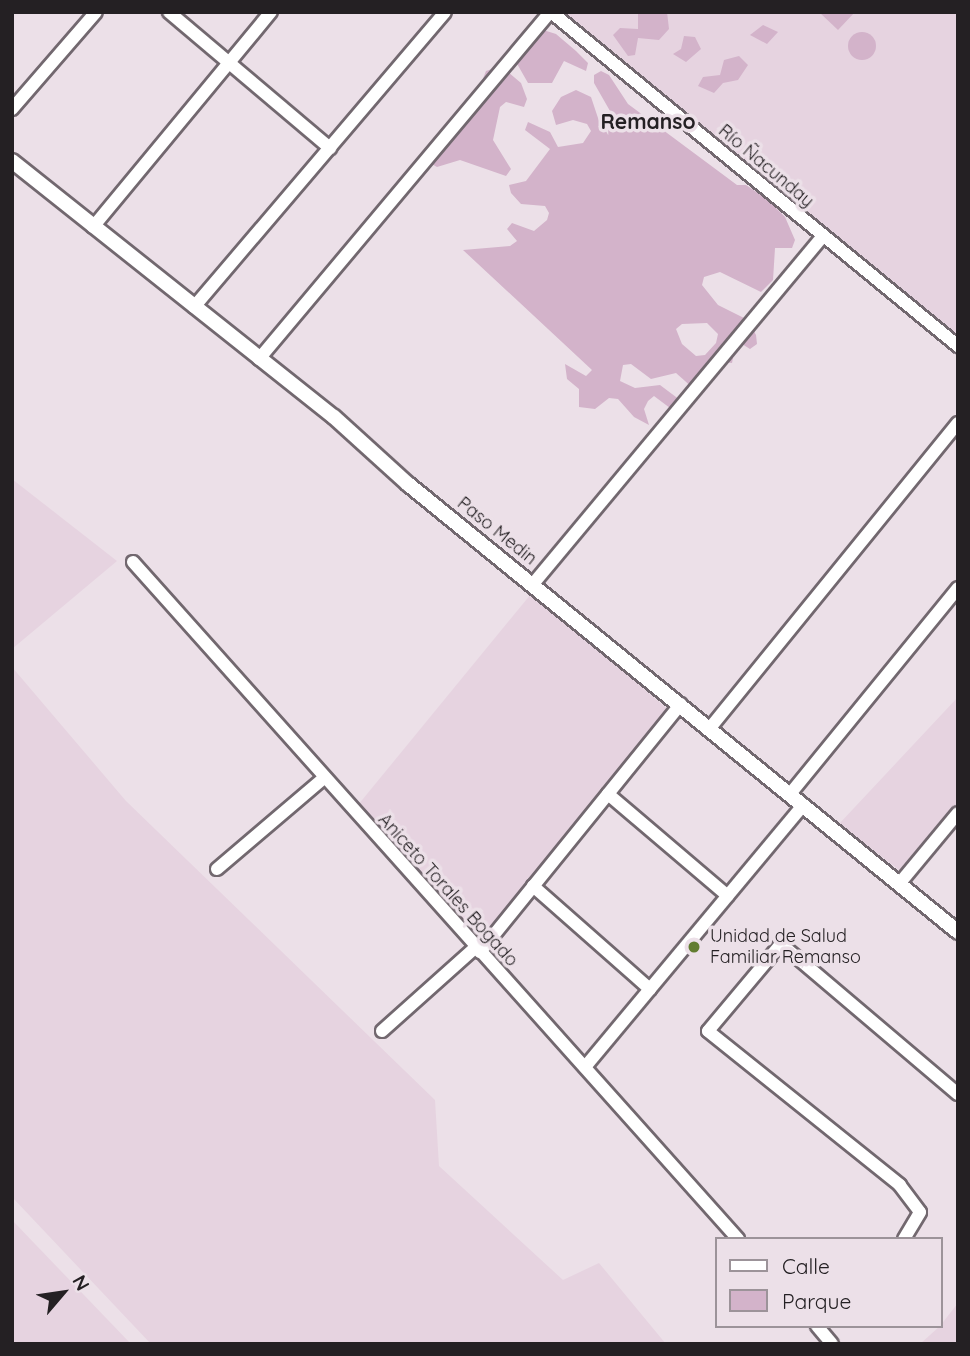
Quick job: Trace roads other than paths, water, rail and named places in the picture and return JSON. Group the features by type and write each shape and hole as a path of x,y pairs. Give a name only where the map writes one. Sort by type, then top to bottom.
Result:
{"street":[{"path":"12,109 96,12"},
{"path":"169,12 227,65 330,148"},
{"path":"93,227 271,12"},
{"path":"194,307 445,12"},
{"path":"259,359 550,12"},
{"name":"Río Ñacunday","path":"550,12 958,346"},
{"name":"Paso Medin","path":"12,161 259,359 958,932"},
{"path":"533,584 822,236"},
{"path":"710,728 958,423"},
{"name":"Aniceto Torales Bogado","path":"133,562 736,1237"},
{"path":"790,794 958,588"},
{"path":"382,1031 478,949 533,887 681,704"},
{"path":"217,869 324,778"},
{"path":"608,794 727,896"},
{"path":"585,1067 803,805"},
{"path":"899,884 958,813"},
{"path":"533,887 650,989"},
{"path":"905,1237 920,1212 900,1185 708,1031 781,944 958,1094"}],"place":[{"name":"Unidad de Salud Familiar Remanso","path":"694,947"}],"district":[{"name":"Remanso","path":"648,121"}]}
